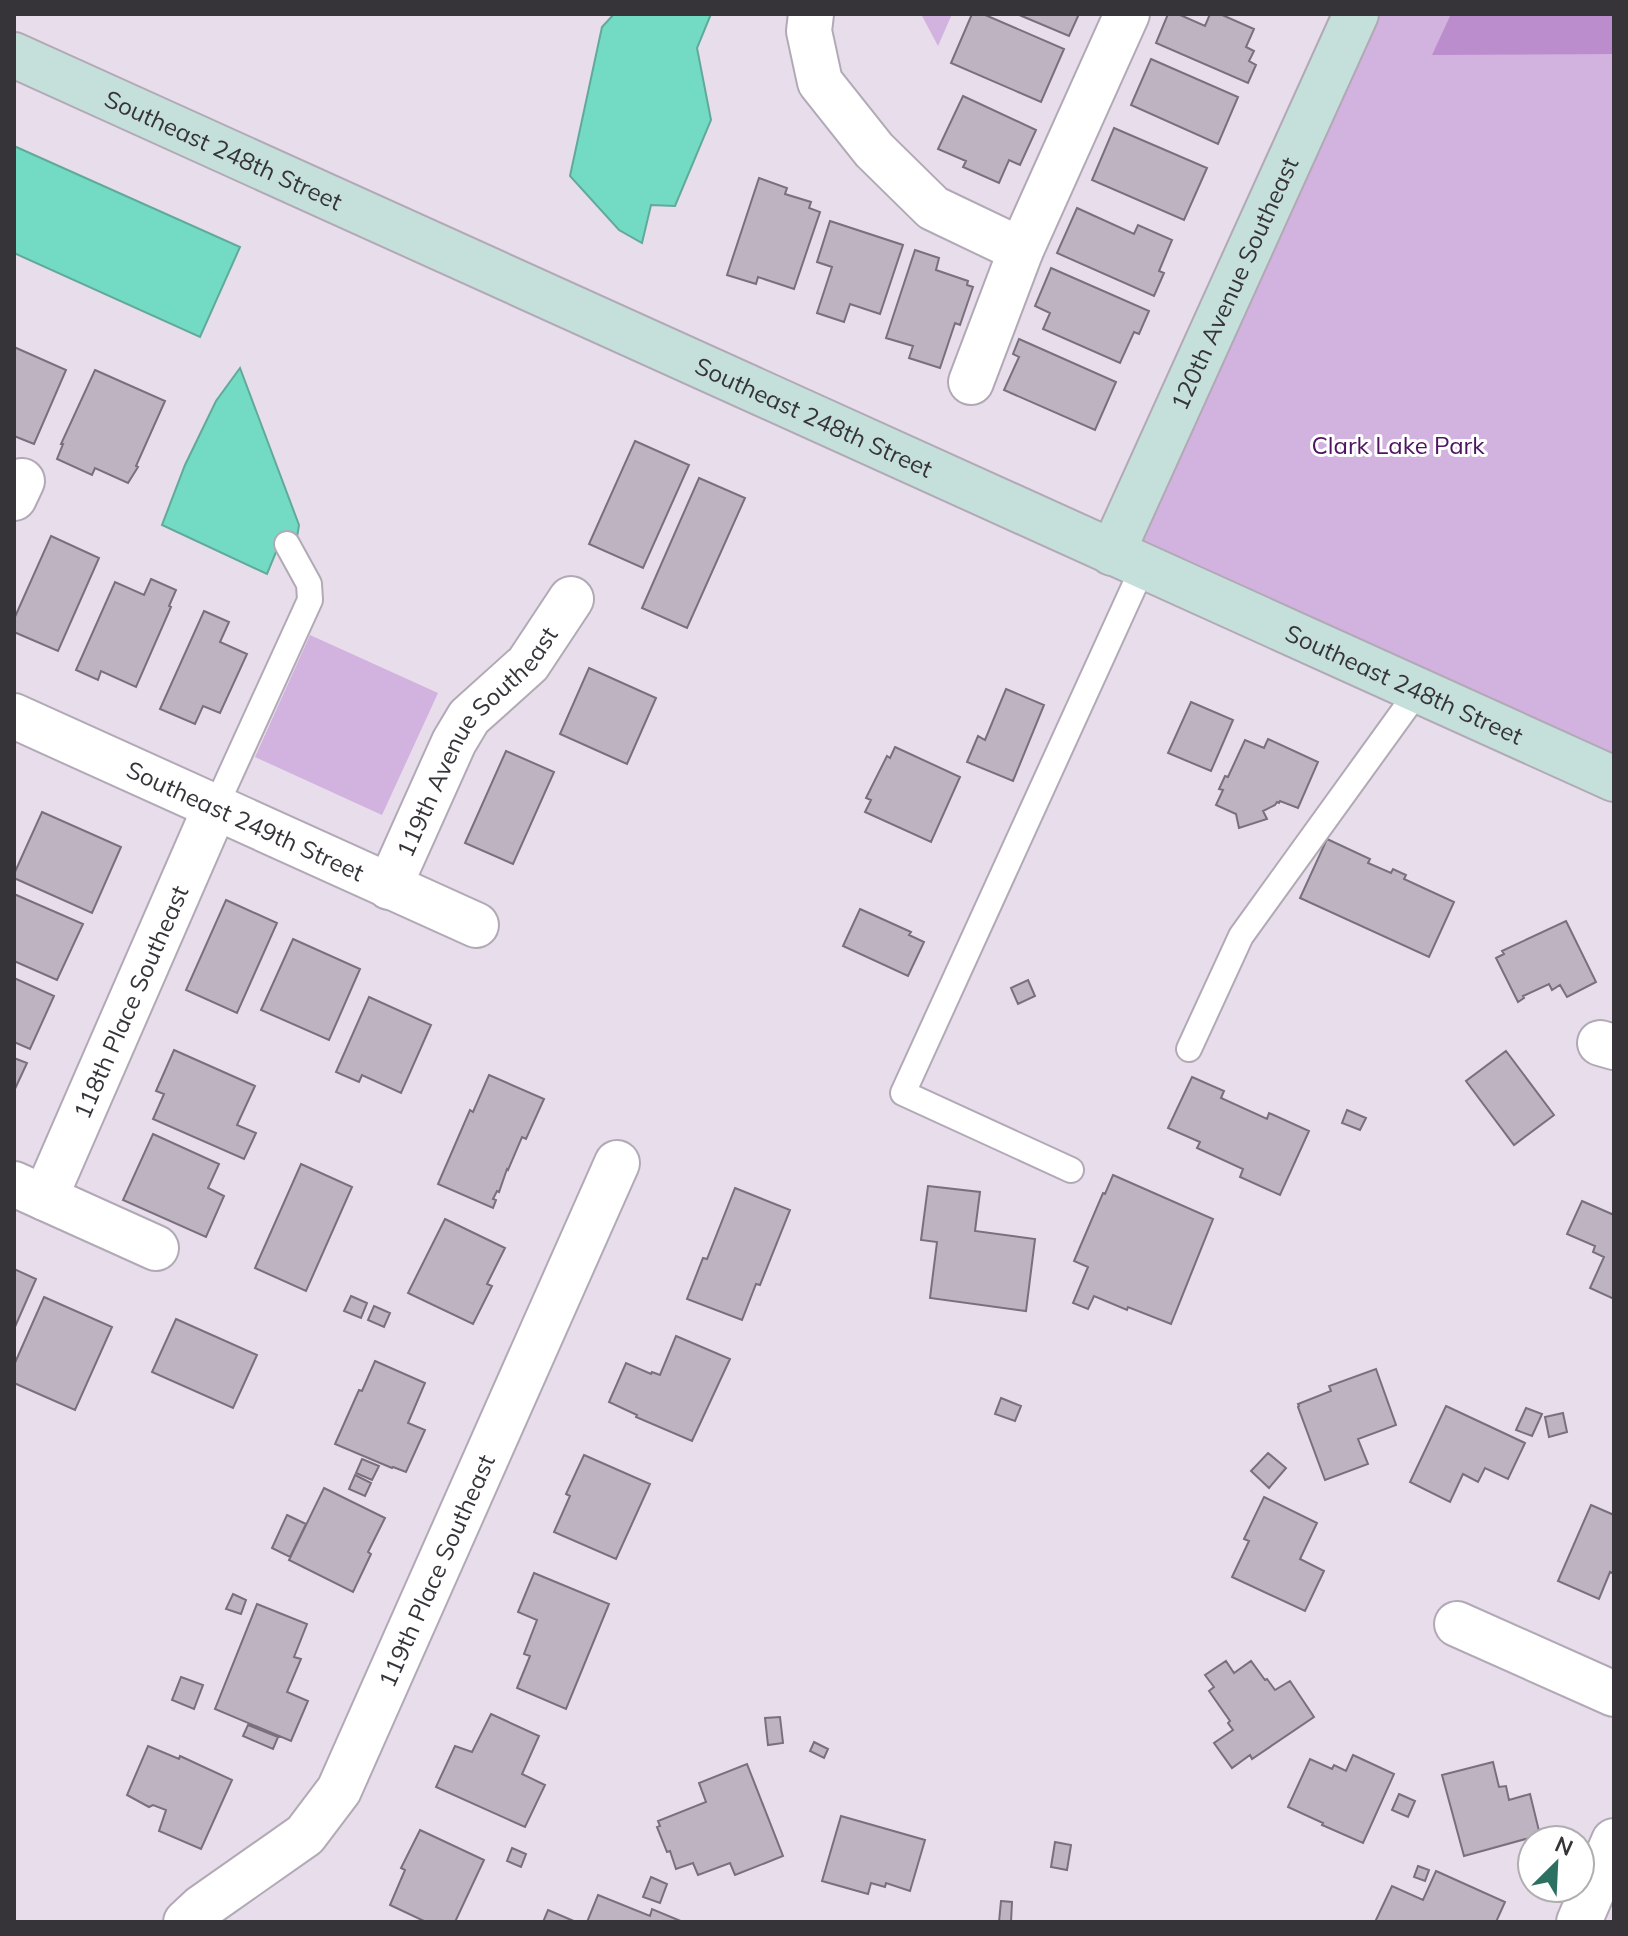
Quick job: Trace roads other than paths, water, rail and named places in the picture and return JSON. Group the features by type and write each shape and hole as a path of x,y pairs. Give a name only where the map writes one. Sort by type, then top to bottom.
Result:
{"street":[{"path":"811,14 809,31 820,82 874,150 933,208 1021,250"},
{"path":"971,382 1021,250 1127,14"},
{"name":"120th Avenue Southeast","path":"1128,560 1356,14"},
{"name":"Southeast 248th Street","path":"14,55 1614,779"},
{"name":"119th Avenue Southeast","path":"389,887 454,742 469,717 528,664 571,599"},
{"name":"Southeast 249th Street","path":"14,716 476,925"},
{"name":"118th Place Southeast","path":"30,1191 215,808"},
{"name":"119th Place Southeast","path":"186,1922 201,1908 305,1835 339,1790 617,1163"},
{"path":"30,1191 156,1248"},
{"path":"1457,1624 1614,1694"},
{"path":"1579,1922 1614,1841"}],"lane":[{"path":"215,808 310,600 309,584 287,544"},
{"path":"1071,1170 903,1093 1128,560"},
{"path":"1189,1049 1241,936 1418,691"}],"park label":[{"name":"Clark Lake Park","path":"1398,445"}]}
